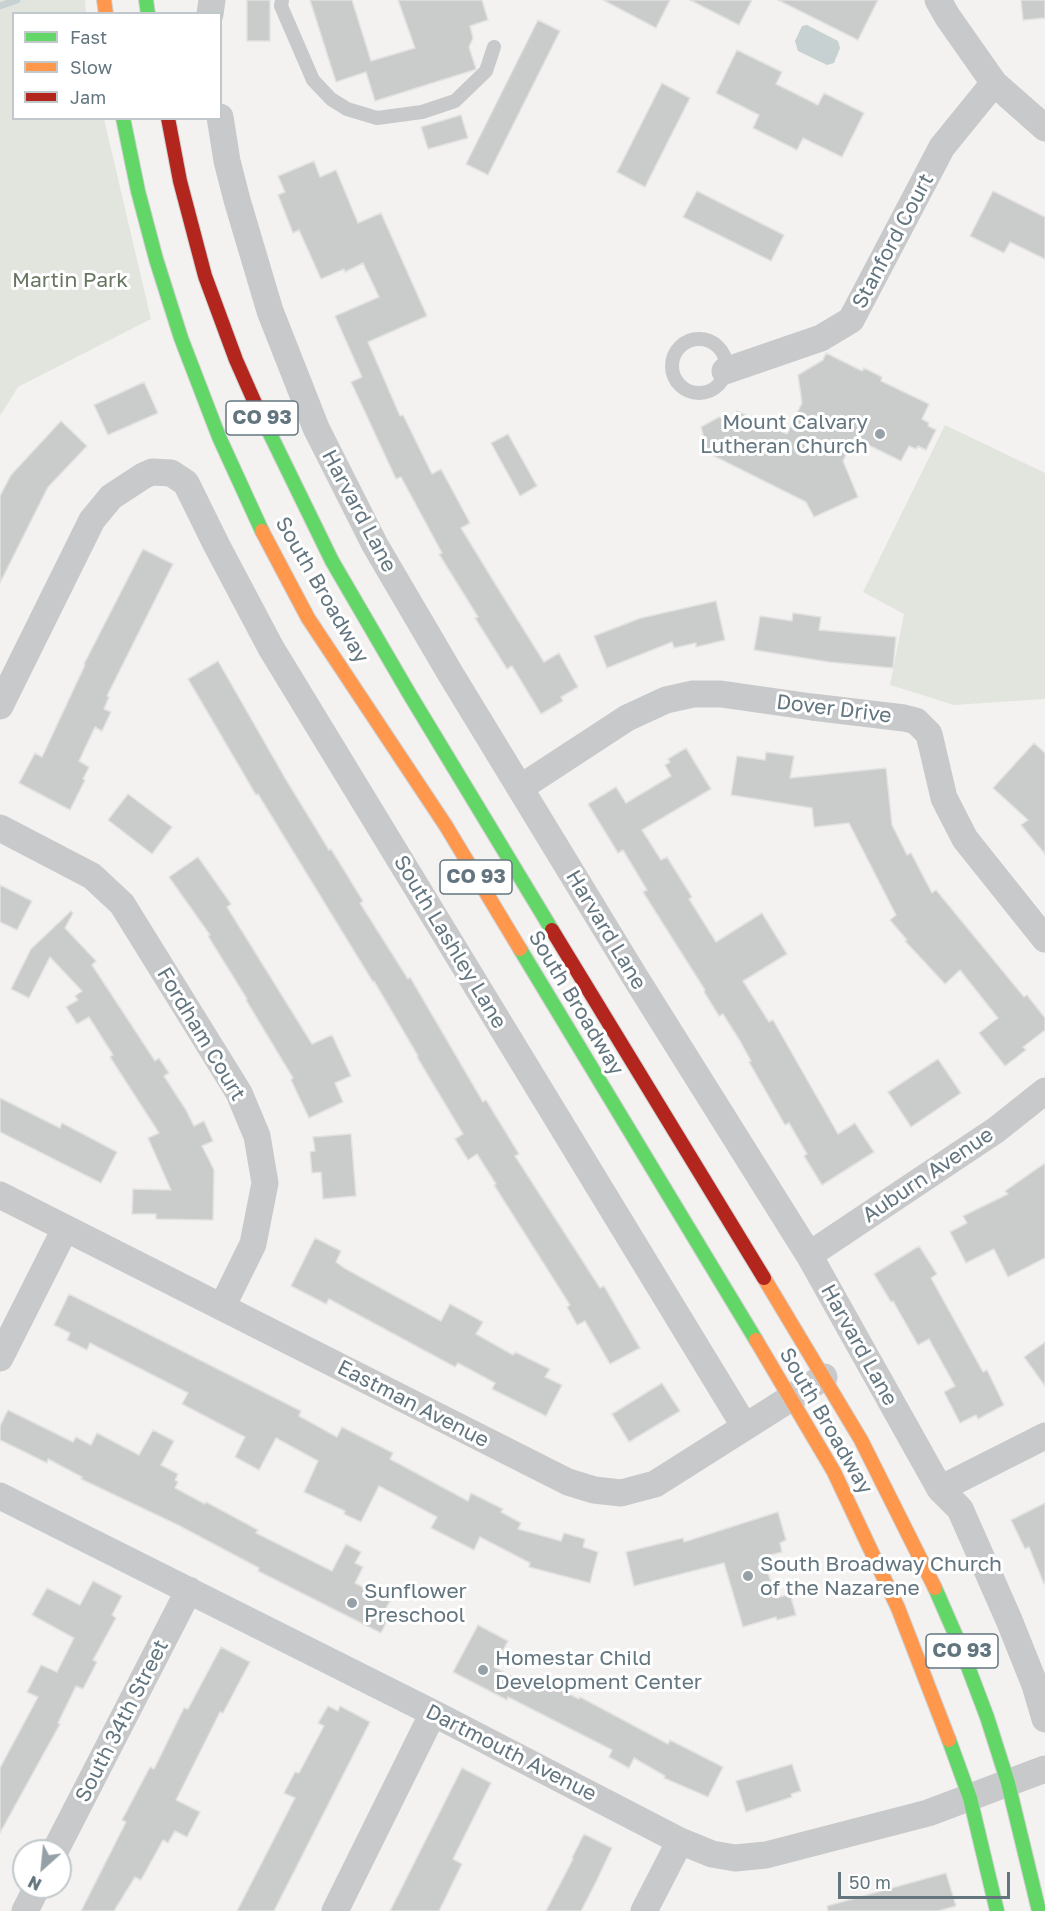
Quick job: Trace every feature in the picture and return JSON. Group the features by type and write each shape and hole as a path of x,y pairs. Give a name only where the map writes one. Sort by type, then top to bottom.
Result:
{"main road":[{"name":"South Broadway","path":"123,120 153,248 180,338 219,437 264,535 308,618 446,826 834,1472 889,1588 943,1722 970,1798 997,1911"},
{"name":"South Broadway","path":"168,120 180,181 205,276 232,350 274,446 332,561 416,705 824,1377 861,1440 928,1571 972,1677 1008,1784 1040,1911"}],"street":[{"path":"938,0 994,83 1045,128"},
{"name":"Stanford Court","path":"725,371 821,338 851,320 942,147 994,83"},
{"name":"Harvard Lane","path":"220,120 227,161 237,200 270,311 316,428 375,545 641,987 809,1255 940,1489 960,1509 1009,1620 1035,1686 1045,1719"},
{"name":"South Lashley Lane","path":"0,706 92,520 111,497 152,472 171,473 186,483 271,648 745,1427"},
{"name":"Dover Drive","path":"520,788 627,718 666,700 693,694 721,694 916,721 929,735 944,798 965,839 1045,939"},
{"name":"Fordham Court","path":"0,828 92,876 122,904 239,1093 257,1136 265,1183 253,1245 222,1307"},
{"name":"Auburn Avenue","path":"809,1255 996,1130 1045,1091"},
{"name":"Eastman Avenue","path":"0,1195 568,1482 594,1490 621,1493 655,1485 824,1377"},
{"path":"0,1358 65,1228"},
{"path":"940,1489 1045,1436"},
{"name":"Dartmouth Avenue","path":"0,1496 433,1713 680,1841 712,1854 735,1858 766,1856 928,1813 1045,1770"},
{"name":"South 34th Street","path":"61,1839 189,1590"},
{"path":"335,1911 433,1713"},
{"path":"644,1911 680,1841"}],"lane":[{"path":"282,0 281,6 313,80 331,99 347,109 377,118 422,112 455,101 486,71 494,46"}],"green space":[{"name":"Martin Park","path":"0,0 85,0 86,12 12,12 12,120 104,120 151,319 18,387 0,416"},
{"path":"945,425 1045,473 1045,699 954,705 890,685 904,614 863,592"}],"shaded area":[{"path":"807,25 838,41 840,48 834,63 827,65 798,51 795,41 802,26"}],"building":[{"path":"247,0 270,0 270,41 247,41"},
{"path":"310,0 352,0 371,61 415,48 398,0 482,0 488,20 470,26 473,38 469,47 476,69 375,101 366,72 336,82"},
{"path":"603,0 670,0 656,28"},
{"path":"690,0 752,0 739,25"},
{"path":"778,0 878,0 858,40"},
{"path":"1021,0 1045,0 1045,18 1023,20"},
{"path":"538,20 560,31 488,175 466,164"},
{"path":"737,50 782,72 776,84 818,105 824,93 864,113 842,157 803,138 797,150 753,128 759,115 716,93"},
{"path":"662,83 690,98 645,187 617,172"},
{"path":"461,115 468,138 428,149 421,127"},
{"path":"314,161 320,177 336,170 358,223 381,213 427,316 368,342 400,416 403,415 432,474 441,469 470,523 461,528 544,662 559,653 578,687 561,697 563,701 541,714 512,666 507,669 475,618 478,617 439,554 442,553 401,477 396,479 351,382 362,377 335,316 379,297 363,263 345,272 344,269 321,279 299,230 293,233 278,195 285,192 278,176"},
{"path":"697,191 784,235 771,261 683,217"},
{"path":"993,191 1045,217 1045,259 1010,242 1004,253 970,236"},
{"name":"Mount Calvary Lutheran Church","path":"826,353 862,371 864,368 882,377 881,381 929,404 922,419 936,430 926,450 918,446 916,449 909,446 901,461 854,438 843,461 858,497 814,517 806,502 708,453 701,427 719,417 731,423 737,411 787,434 802,403 798,375 823,360"},
{"path":"144,382 158,413 108,435 94,405"},
{"path":"61,421 87,446 48,487 0,583 0,496 11,475"},
{"path":"508,434 537,486 520,496 491,443"},
{"path":"143,549 173,564 107,696 109,697 104,709 111,712 102,731 95,727 79,761 89,767 70,810 19,783 35,753 42,757 84,664"},
{"path":"716,601 725,640 696,647 696,643 674,648 672,642 607,668 594,636 641,618"},
{"path":"793,613 821,617 819,630 896,637 893,668 829,662 754,650 760,616 792,621"},
{"path":"218,661 285,778 363,901 360,903 408,979 410,977 483,1102 486,1100 519,1154 515,1156 600,1288 604,1286 640,1348 610,1364 585,1321 577,1325 567,1307 570,1305 477,1154 468,1160 455,1139 463,1134 418,1056 258,794 256,795 188,679"},
{"path":"1034,743 1045,753 1045,854 1021,825 1028,820 993,788"},
{"path":"686,748 711,789 642,830 661,860 667,857 692,897 689,899 716,942 762,913 787,954 743,981 769,1022 773,1020 838,1134 855,1123 874,1152 822,1185 804,1156 807,1154 789,1123 785,1125 749,1062 751,1061 740,1041 723,1014 719,1016 643,892 647,890 623,850 618,853 588,804 616,787 626,803 671,776 665,765 670,762 668,759"},
{"path":"766,752 794,756 790,778 886,768 892,825 907,855 911,853 932,893 936,890 1024,997 1027,995 1045,1018 1045,1030 1023,1047 1026,1050 1005,1066 979,1033 998,1018 960,970 945,984 905,941 907,940 890,920 896,915 849,823 814,827 812,808 731,795 737,756 765,760"},
{"path":"128,794 172,827 152,854 108,820"},
{"path":"198,857 231,904 227,907 312,1044 332,1035 351,1076 335,1083 343,1102 309,1118 291,1080 293,1078 208,936 210,935 169,877"},
{"path":"0,885 32,901 17,930 0,922"},
{"path":"71,911 73,913 65,928 96,961 92,965 155,1061 159,1058 169,1073 164,1076 194,1126 204,1121 213,1141 202,1146 214,1170 213,1220 156,1219 156,1214 132,1214 133,1189 171,1190 148,1138 159,1133 110,1057 113,1055 89,1017 77,1024 66,1007 78,1000 75,996 82,991 50,957 29,998 11,989 31,949"},
{"path":"938,1059 961,1093 911,1127 888,1092"},
{"path":"0,1098 60,1128 62,1123 117,1152 101,1183 0,1132"},
{"path":"351,1134 356,1196 323,1199 321,1172 312,1173 310,1152 315,1151 313,1137"},
{"path":"1045,1163 1045,1258 1008,1277 994,1249 966,1263 950,1232 967,1223 963,1216 1008,1194 1005,1191"},
{"path":"315,1238 341,1251 336,1262 344,1268 441,1321 450,1304 483,1322 476,1334 513,1355 515,1352 550,1369 545,1377 562,1385 546,1416 492,1389 495,1383 458,1363 455,1367 329,1299 326,1304 291,1286"},
{"path":"919,1246 937,1274 931,1278 983,1372 987,1370 1004,1405 978,1419 976,1415 960,1423 944,1392 955,1386 929,1339 918,1345 893,1301 891,1302 874,1274"},
{"path":"69,1294 301,1411 299,1416 337,1437 342,1427 393,1453 390,1459 468,1501 471,1493 503,1509 501,1512 521,1523 518,1529 561,1541 564,1533 585,1539 583,1547 598,1552 590,1583 529,1567 530,1563 480,1537 474,1550 431,1528 437,1517 379,1486 361,1522 344,1514 345,1511 304,1492 318,1461 276,1438 259,1470 235,1457 245,1437 182,1404 188,1393 90,1343 87,1350 67,1340 70,1333 54,1325"},
{"path":"1045,1342 1045,1386 1024,1357"},
{"path":"662,1383 680,1411 629,1442 612,1414"},
{"path":"8,1410 73,1442 76,1437 91,1445 97,1433 139,1455 153,1430 174,1441 161,1465 178,1474 175,1488 205,1504 206,1502 258,1530 256,1533 332,1571 346,1544 361,1552 355,1563 363,1567 355,1583 390,1601 384,1612 390,1615 381,1633 258,1571 259,1568 178,1525 81,1479 82,1477 48,1459 47,1463 0,1440 0,1426"},
{"path":"1045,1503 1044,1584 1029,1547 1025,1549 1011,1520"},
{"name":"South Broadway Church of the Nazarene","path":"778,1512 786,1540 780,1543 782,1552 763,1557 776,1598 790,1594 796,1615 777,1620 776,1617 743,1627 724,1563 634,1586 626,1552 683,1538 684,1542"},
{"path":"93,1581 122,1596 112,1615 116,1618 93,1660 97,1662 83,1689 76,1686 58,1723 60,1724 0,1833 0,1768 38,1697 27,1692 41,1665 57,1672 74,1638 32,1615 47,1588 80,1605"},
{"path":"478,1625 508,1641 494,1667 527,1685 532,1675 579,1699 580,1697 668,1744 670,1740 723,1767 708,1797 664,1778 665,1776 634,1758 629,1768 609,1757 612,1750 453,1672"},
{"path":"221,1647 250,1662 223,1713 220,1712 176,1800 200,1812 187,1837 175,1831 168,1843 163,1840 141,1880 135,1877 114,1911 81,1911 126,1822 122,1820 150,1767 154,1769 184,1708 188,1709"},
{"path":"328,1706 338,1711 340,1706 370,1722 274,1911 237,1911 295,1798 284,1793 295,1772 299,1773 324,1726 318,1723"},
{"path":"792,1764 801,1791 791,1794 792,1797 746,1812 736,1781"},
{"path":"462,1768 491,1783 453,1859 462,1864 439,1911 390,1911"},
{"path":"584,1834 612,1848 596,1882 581,1911 546,1911 573,1859"},
{"path":"946,1873 956,1906 938,1911 828,1911 827,1906"}],"waterway":[{"path":"0,6 17,0"}],"traffic: fast":[{"path":"146,0 148,12"},
{"path":"123,120 138,191 156,259 181,338 219,437 262,531"},
{"path":"255,403 332,561 552,930"},
{"path":"520,949 756,1340"},
{"path":"935,1588 987,1717 1008,1783 1039,1911"},
{"path":"949,1740 970,1798 997,1911"}],"traffic: slow":[{"path":"104,0 106,12"},
{"path":"262,531 308,618 446,826 520,949"},
{"path":"764,1278 861,1440 935,1588"},
{"path":"756,1340 834,1472 898,1608 949,1740"}],"traffic: jam":[{"path":"168,120 180,181 205,276 236,360 255,403"},
{"path":"552,930 764,1278"}],"place":[{"name":"Mount Calvary Lutheran Church","path":"880,434"},
{"name":"South Broadway Church of the Nazarene","path":"748,1576"},
{"name":"Sunflower Preschool","path":"352,1603"},
{"name":"Homestar Child Development Center","path":"483,1670"}]}
